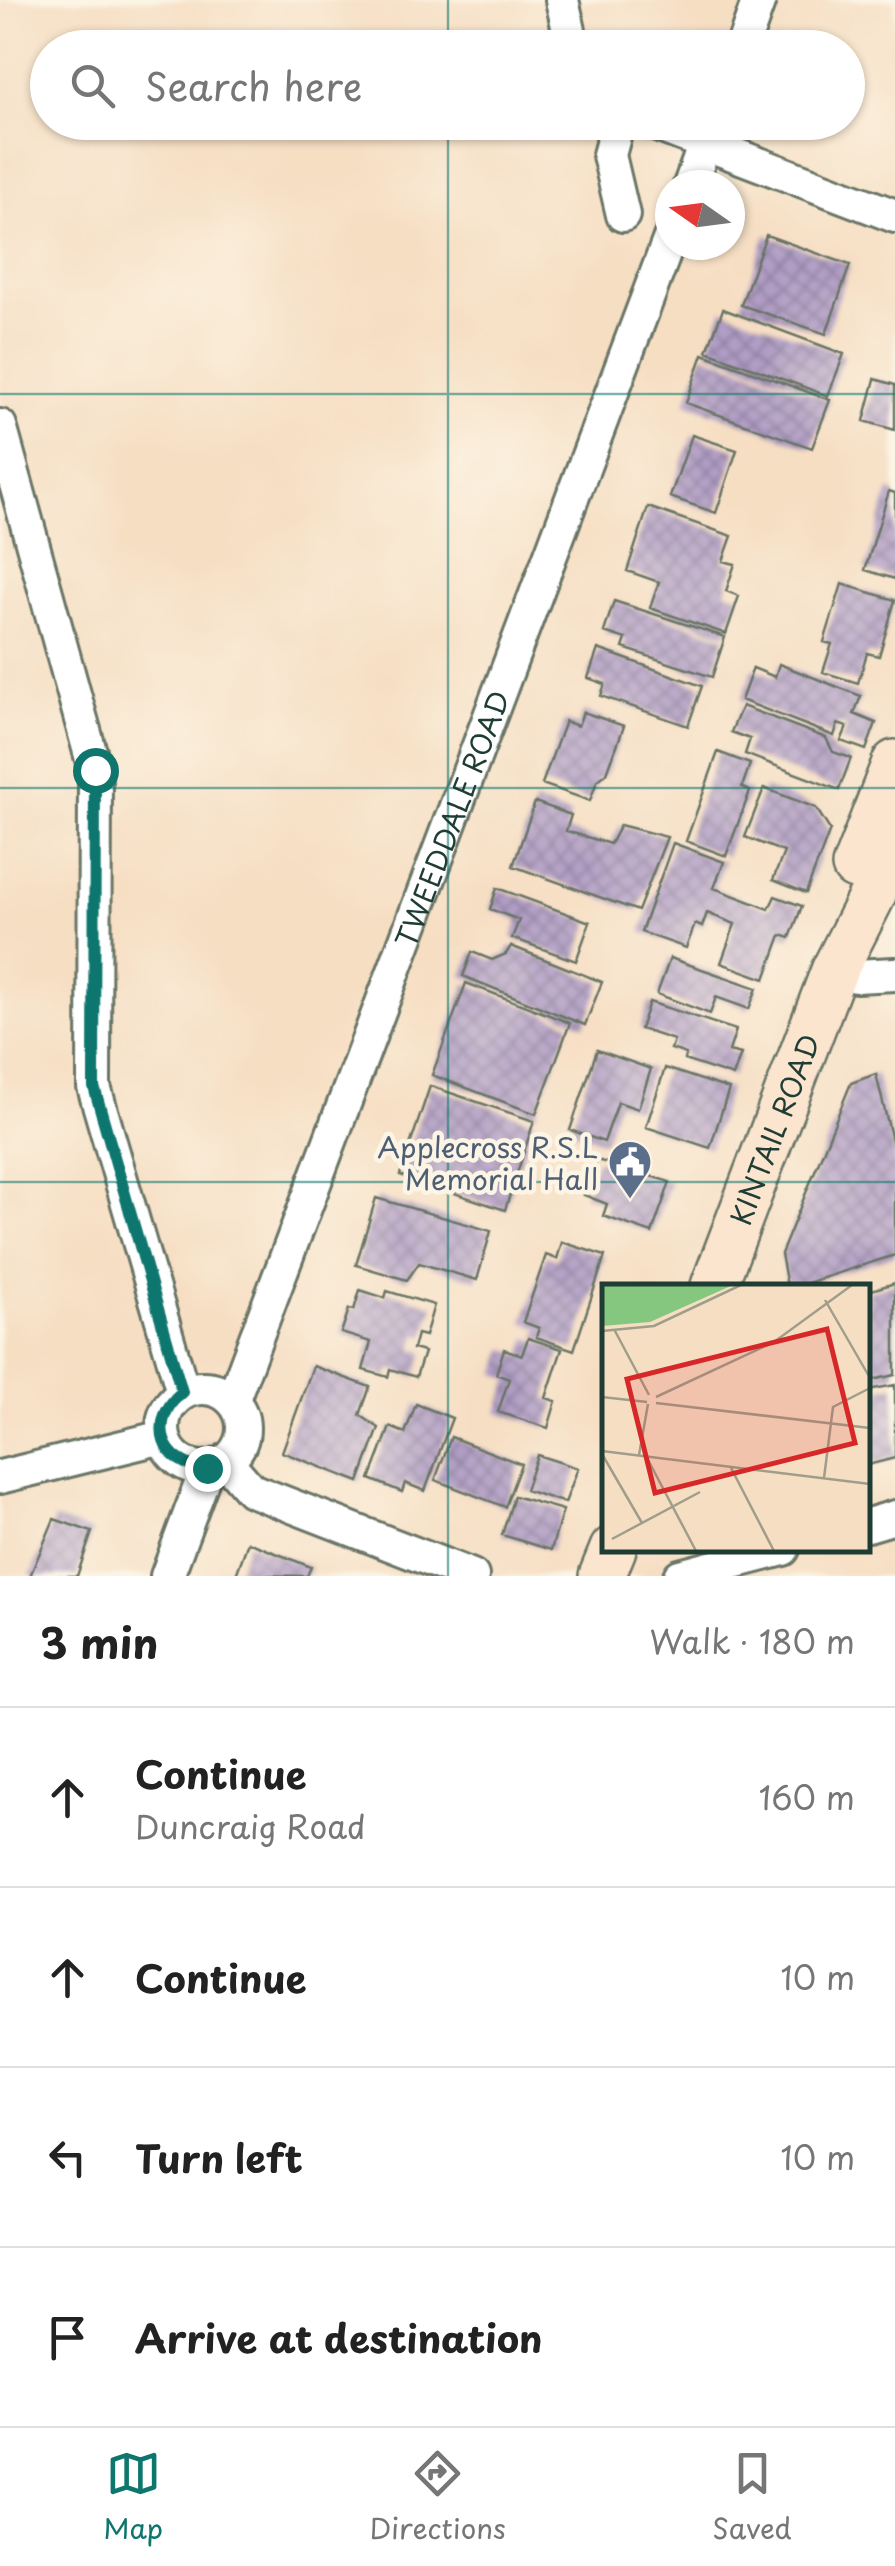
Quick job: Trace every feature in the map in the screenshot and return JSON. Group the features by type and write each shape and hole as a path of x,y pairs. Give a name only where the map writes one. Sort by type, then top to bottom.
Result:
{"main road":[{"name":"KINTAIL ROAD","path":"834,971 847,886 895,763"},
{"name":"KINTAIL ROAD","path":"715,1284 834,971 873,894 895,836"},
{"path":"603,1576 611,1551"}],"street":[{"path":"562,0 570,30"},
{"path":"749,30 760,0"},
{"path":"613,140 609,155 623,215"},
{"path":"696,170 707,140"},
{"path":"723,140 895,216"},
{"name":"TWEEDDALE ROAD","path":"232,1400 662,260"},
{"path":"0,426 95,770 94,1087 182,1392"},
{"path":"834,971 856,976 895,974"},
{"path":"167,1576 217,1464 236,1451 242,1438 240,1411 232,1400 208,1387 182,1392 166,1411 163,1436 174,1457 184,1464 217,1464 251,1490 472,1576"},
{"path":"0,1477 163,1436"},
{"path":"870,1524 895,1517"},
{"path":"680,1576 772,1551"}],"building":[{"path":"766,235 850,265 826,334 741,305"},
{"path":"723,309 844,354 828,396 707,351"},
{"path":"703,354 830,400 812,448 686,403"},
{"path":"875,379 895,385 895,430 864,421"},
{"path":"692,435 737,450 716,513 670,497"},
{"path":"889,491 895,493 895,579 865,570"},
{"path":"648,507 732,536 723,561 735,564 726,591 739,596 726,634 650,608 659,582 627,571"},
{"path":"842,584 895,600 879,656 867,653 858,683 823,672 832,644 824,642"},
{"path":"614,601 725,637 712,677 623,648 626,639 604,632"},
{"path":"598,649 702,686 688,726 601,696 605,684 588,678"},
{"path":"779,664 861,696 854,714 876,723 866,750 841,741 847,727 838,724 834,736 741,700 753,668 775,677"},
{"path":"742,706 826,738 833,752 851,758 839,790 745,754 750,739 731,732"},
{"path":"583,712 624,726 607,773 597,781 590,801 542,784 565,721 578,726"},
{"path":"718,752 750,764 742,787 750,791 726,856 686,841"},
{"path":"764,788 816,808 830,830 806,893 773,880 784,852 745,837"},
{"path":"535,802 571,815 566,831 610,844 620,825 667,837 638,911 513,866"},
{"path":"673,843 724,862 714,888 769,909 775,896 802,906 790,938 781,935 765,979 721,963 735,924 707,913 702,927 695,924 686,948 641,932"},
{"path":"497,888 590,922 576,961 512,938 519,920 490,909"},
{"path":"511,946 602,982 585,1025 463,976 472,952 492,960 506,954"},
{"path":"670,958 757,988 749,1009 716,997 710,1014 657,994"},
{"path":"466,983 570,1023 536,1114 432,1075"},
{"path":"649,1002 736,1030 729,1051 741,1054 733,1076 684,1060 686,1054 671,1049 674,1040 640,1029"},
{"path":"597,1050 651,1069 638,1109 618,1102 604,1142 570,1130"},
{"path":"665,1068 729,1089 710,1148 646,1127"},
{"path":"876,1074 895,1153 895,1255 804,1284 787,1284 781,1254 851,1083"},
{"path":"430,1086 534,1121 505,1210 400,1175"},
{"name":"Applecross R.S.L Memorial Hall","path":"597,1160 670,1182 652,1233 603,1216 607,1204 584,1195"},
{"path":"376,1198 491,1231 477,1280 419,1263 407,1280 356,1265"},
{"path":"562,1242 605,1256 574,1350 536,1337 539,1328 523,1322 546,1255 557,1259"},
{"path":"895,1283 895,1375 870,1381 870,1290"},
{"path":"360,1290 385,1298 387,1291 434,1305 425,1336 417,1334 413,1349 424,1352 416,1377 390,1369 388,1377 363,1370 371,1342 341,1333"},
{"path":"528,1338 562,1349 546,1398 556,1401 548,1428 498,1412 509,1379 496,1374 504,1349 522,1355"},
{"path":"313,1366 370,1387 360,1415 379,1428 359,1482 282,1452"},
{"path":"895,1385 895,1458 870,1464 870,1390"},
{"path":"416,1404 452,1418 425,1491 405,1483 402,1492 370,1479 390,1427 405,1433"},
{"path":"451,1437 521,1464 505,1507 435,1480"},
{"path":"537,1455 578,1468 565,1503 525,1490"},
{"path":"514,1496 563,1510 551,1550 502,1535"},
{"path":"54,1519 92,1532 77,1576 30,1576"},
{"path":"248,1542 311,1567 307,1576 236,1575"}],"place":[{"name":"Applecross R.S.L Memorial Hall","path":"630,1200"}],"route":[{"path":"95,770 94,1087 182,1392 166,1411 163,1436 174,1457 184,1464 207,1468"}]}
